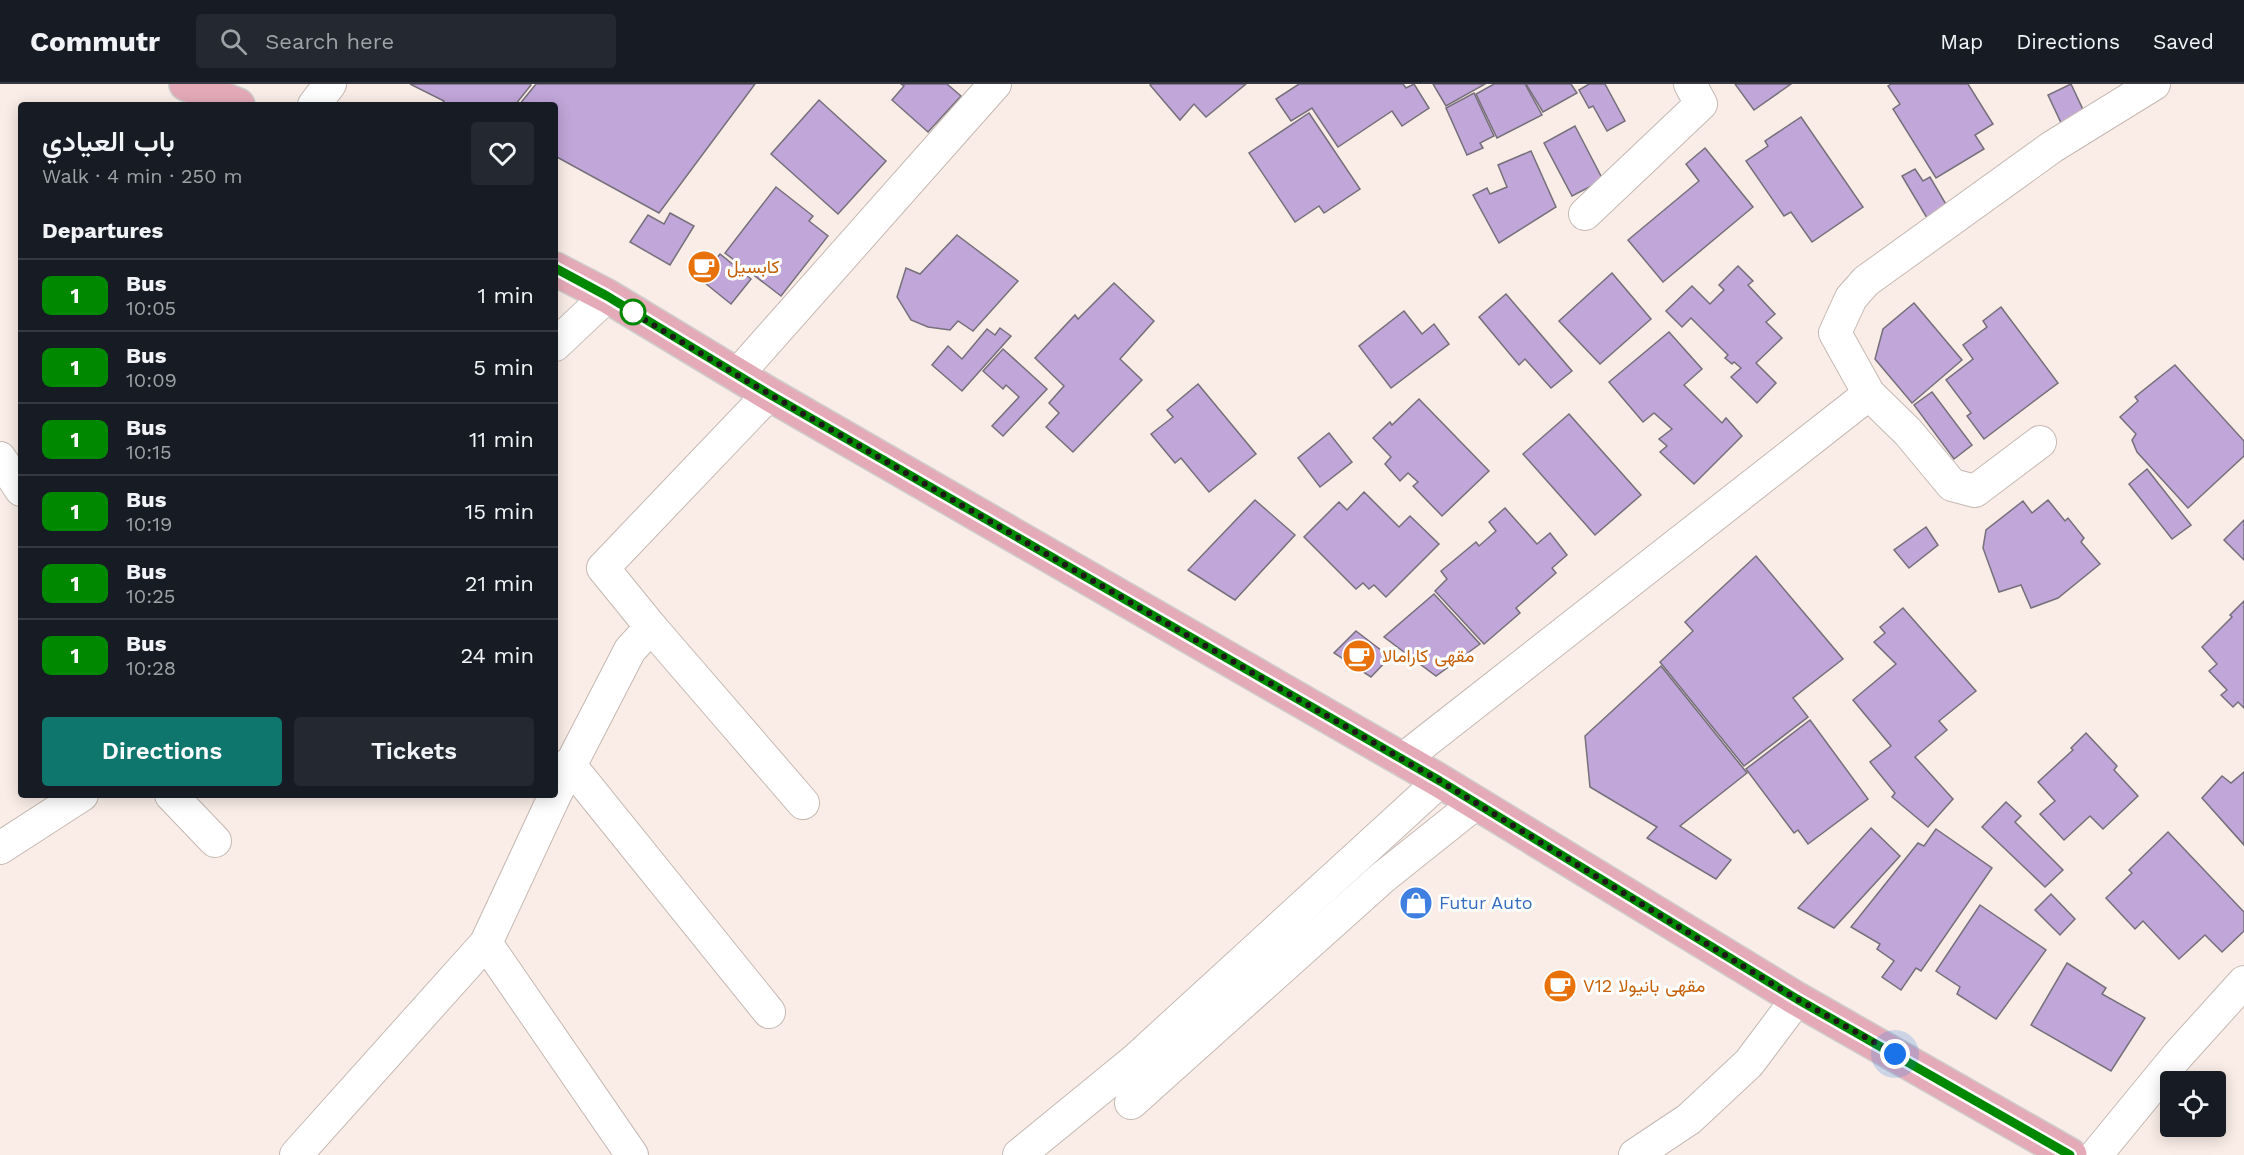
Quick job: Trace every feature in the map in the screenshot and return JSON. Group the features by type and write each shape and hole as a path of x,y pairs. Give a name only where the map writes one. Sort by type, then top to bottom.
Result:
{"main road":[{"path":"186,84 231,102"},
{"path":"558,270 1440,781 1797,999 2070,1155"}],"street":[{"path":"316,102 330,84"},
{"path":"738,374 995,84"},
{"path":"1586,214 1701,104 1690,84"},
{"path":"2040,442 1975,491 1952,485 1908,432 1869,394 1835,333 1851,298 1866,280 2052,147 2154,84"},
{"path":"558,342 607,296"},
{"path":"769,394 603,568 803,803"},
{"path":"1402,760 1869,394"},
{"path":"0,458 18,485"},
{"path":"558,788 630,651 651,627"},
{"path":"569,764 769,1012"},
{"path":"1019,1155 1134,1061 1440,781"},
{"path":"0,848 77,798"},
{"path":"174,798 215,840"},
{"path":"296,1155 486,943 554,798"},
{"path":"1131,1103 1382,878 1476,803"},
{"path":"486,943 632,1155"},
{"path":"2096,1155 2178,1055 2244,982"},
{"path":"1635,1155 1689,1119 1749,1063 1797,999"}],"building":[{"path":"410,84 531,85 517,102 444,101"},
{"path":"536,84 755,84 659,213 558,158 558,102 521,102"},
{"path":"901,84 947,84 961,96 928,132 892,100 904,86"},
{"path":"1246,84 1206,117 1194,104 1180,120 1150,85"},
{"path":"1299,84 1403,84 1406,88 1414,84 1429,108 1402,126 1392,111 1338,147 1312,108 1291,121 1276,99"},
{"path":"1433,84 1485,84 1446,106"},
{"path":"1494,84 1525,84 1542,115 1497,138 1476,94"},
{"path":"1526,84 1571,84 1577,93 1543,112"},
{"path":"1589,84 1605,84 1625,121 1607,131 1593,106 1589,108 1579,90"},
{"path":"1735,84 1791,84 1754,110"},
{"path":"1891,84 1968,84 1993,124 1975,135 1984,149 1936,178 1893,109 1900,104 1888,86"},
{"path":"2071,84 2086,116 2063,127 2048,95"},
{"path":"1474,93 1494,136 1480,143 1483,148 1467,155 1446,108"},
{"path":"819,100 886,161 838,214 771,154"},
{"path":"1309,113 1360,189 1324,213 1319,206 1295,222 1249,153"},
{"path":"1801,117 1863,207 1812,242 1791,212 1784,216 1746,161 1768,146 1765,141"},
{"path":"1575,126 1603,180 1572,196 1544,143"},
{"path":"1705,148 1753,207 1663,282 1628,240 1699,181 1686,164"},
{"path":"1531,151 1556,207 1499,243 1473,195 1487,188 1490,194 1507,187 1498,165"},
{"path":"1915,169 1923,181 1930,177 1947,206 1927,218 1902,176"},
{"path":"776,187 813,216 809,221 828,236 781,296 725,253"},
{"path":"670,213 694,226 670,265 630,242 648,215 664,224"},
{"path":"957,235 1018,281 973,331 958,321 950,330 928,327 911,320 897,297 906,268 920,274"},
{"path":"720,254 751,279 731,304 700,279"},
{"path":"1738,266 1753,281 1748,285 1775,314 1766,322 1782,338 1756,363 1776,383 1757,403 1731,377 1741,368 1725,358 1728,355 1691,318 1682,327 1666,311 1692,286 1710,304 1724,290 1719,285"},
{"path":"1612,273 1651,319 1600,364 1559,321"},
{"path":"1114,283 1154,321 1120,359 1142,380 1073,452 1046,427 1059,413 1049,403 1064,386 1035,358 1075,315 1078,319"},
{"path":"1506,294 1572,371 1551,388 1525,359 1519,365 1479,317"},
{"path":"1914,303 1962,360 1912,403 1875,359 1883,329"},
{"path":"2001,307 2058,383 1984,439 1967,416 1971,413 1946,380 1973,359 1963,345 1987,327 1983,321"},
{"path":"1404,311 1422,334 1434,324 1449,344 1391,388 1359,346"},
{"path":"1000,328 1011,336 962,391 932,365 948,346 962,359 987,329 995,335"},
{"path":"1669,332 1702,369 1684,385 1722,423 1726,418 1742,436 1694,484 1660,452 1667,446 1659,439 1672,429 1654,413 1643,422 1609,382"},
{"path":"1003,349 1047,389 1003,436 992,426 1019,397 1006,385 1003,389 983,371"},
{"path":"2175,365 2244,441 2244,456 2188,508 2137,452 2132,440 2136,434 2120,417 2138,401 2135,397"},
{"path":"1198,384 1256,454 1209,492 1181,458 1175,463 1151,434 1173,417 1167,410"},
{"path":"1932,392 1972,445 1954,459 1914,405"},
{"path":"1419,399 1489,471 1442,516 1413,486 1418,482 1408,473 1400,481 1385,464 1391,457 1373,438 1390,422 1392,425"},
{"path":"1569,414 1641,495 1595,535 1523,454"},
{"path":"1329,433 1352,462 1320,487 1298,458"},
{"path":"2147,469 2191,525 2172,539 2129,484"},
{"path":"1364,492 1399,527 1410,516 1439,544 1386,597 1374,585 1369,589 1363,583 1356,589 1304,537 1339,502 1347,510"},
{"path":"1255,500 1295,535 1235,600 1188,570"},
{"path":"2048,500 2065,521 2068,518 2084,538 2081,542 2100,564 2058,598 2031,608 2021,585 1999,592 1983,548 1986,530 2023,501 2032,513"},
{"path":"1505,508 1537,544 1550,533 1567,555 1552,568 1556,573 1516,608 1520,613 1484,644 1435,591 1447,579 1441,571 1476,542 1479,546 1496,531 1489,522"},
{"path":"2244,520 2244,560 2224,540"},
{"path":"1926,527 1938,545 1909,568 1894,550"},
{"path":"1756,556 1843,659 1793,698 1808,717 1744,766 1660,662 1693,631 1685,622"},
{"path":"1434,594 1480,644 1436,676 1384,637"},
{"path":"2244,601 2244,708 2238,702 2233,707 2221,695 2227,690 2209,671 2217,664 2202,647 2232,617 2230,615"},
{"path":"1903,608 1976,691 1939,721 1947,730 1915,757 1953,799 1928,827 1892,797 1895,793 1870,762 1891,746 1853,700 1896,664 1874,642 1885,633 1880,627"},
{"path":"1356,631 1390,657 1371,677 1334,653"},
{"path":"1661,666 1747,773 1680,826 1731,860 1716,879 1647,838 1657,827 1590,787 1585,736"},
{"path":"1810,720 1868,799 1808,844 1798,830 1794,833 1746,769"},
{"path":"2086,733 2117,766 2114,770 2138,796 2103,829 2090,816 2064,840 2040,814 2055,801 2038,782 2073,750 2071,748"},
{"path":"2244,772 2244,845 2202,798 2222,776 2231,783"},
{"path":"2006,802 2021,816 2015,822 2063,870 2045,887 1982,827"},
{"path":"1871,828 1900,856 1834,928 1798,908"},
{"path":"1936,829 1992,868 1921,971 1916,968 1901,990 1882,977 1894,961 1877,949 1880,944 1851,927 1918,843 1924,846"},
{"path":"2168,832 2244,912 2244,931 2222,952 2205,935 2179,959 2143,921 2135,929 2106,898 2132,873 2129,870"},
{"path":"2051,894 2075,919 2060,935 2035,910"},
{"path":"1980,905 2046,950 1996,1019 1957,994 1960,987 1936,971"},
{"path":"2067,963 2106,988 2102,994 2145,1018 2111,1071 2031,1025"}],"bus line":[{"name":"1","path":"558,270 1440,781 1797,999 2070,1155"}],"place":[{"name":"كابسيل","path":"704,267"},
{"name":"مقهى كارامالا","path":"1359,656"},
{"name":"Futur Auto","path":"1416,903"},
{"name":"V12 مقهى بانيولا","path":"1560,986"}],"route":[{"path":"633,312 625,308 769,394 1440,781 1797,999 1895,1054"}]}
